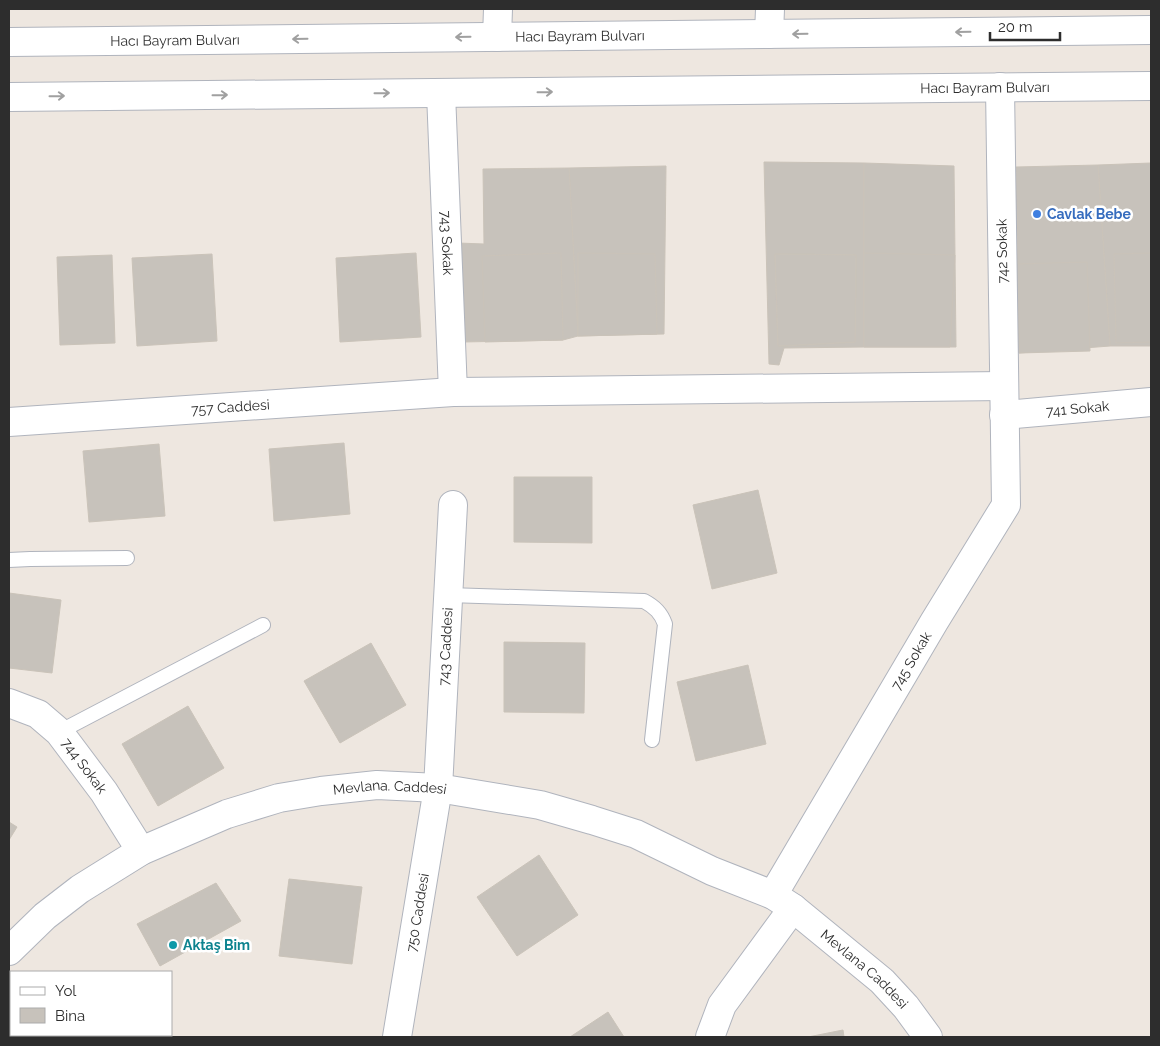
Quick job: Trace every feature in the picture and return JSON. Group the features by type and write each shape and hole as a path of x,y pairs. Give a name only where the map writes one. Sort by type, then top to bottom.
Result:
{"street":[{"path":"497,37 498,9"},
{"name":"Hacı Bayram Bulvarı","path":"9,42 497,37 770,21 1151,30"},
{"name":"Hacı Bayram Bulvarı","path":"9,97 1151,86"},
{"name":"742 Sokak","path":"1000,88 1004,415"},
{"name":"743 Sokak","path":"441,93 453,392"},
{"name":"757 Caddesi","path":"9,422 453,392 1004,386"},
{"name":"741 Sokak","path":"1004,415 1151,402"},
{"name":"745 Sokak","path":"710,1037 722,1005 783,902 934,622 1006,505 1004,415"},
{"name":"743 Caddesi","path":"438,788 453,505"},
{"name":"744 Sokak","path":"9,703 38,714 59,732 104,792 141,852"},
{"name":"Mevlana. Caddesi","path":"9,951 45,916 80,889 141,852 227,814 279,798 321,791 377,786 438,788 540,805 636,834 712,871 783,902"},
{"name":"750 Caddesi","path":"396,1037 438,788"},
{"name":"Mevlana Caddesi","path":"783,902 882,981 906,1007 928,1037"}],"lane":[{"path":"9,560 126,558"},
{"path":"448,595 644,601 651,605 662,616 665,624 652,740"},
{"path":"59,732 263,626"}],"building":[{"path":"764,162 864,163 864,347 784,348 779,365 769,364","holes":["775,254 856,255 855,342 778,346"]},
{"path":"864,163 954,166 956,347 864,347"},
{"path":"1151,163 1151,346 1110,346 1098,165"},
{"path":"1098,165 1110,346 1019,353 1016,167"},
{"path":"666,166 664,334 578,336 569,168"},
{"path":"569,168 578,336 563,340 463,342 458,243 484,244 483,169"},
{"path":"416,253 421,337 340,342 336,258"},
{"path":"561,253 563,340 485,342 482,256"},
{"path":"578,253 655,254 657,334 578,336"},
{"path":"864,253 955,255 950,347 864,347"},
{"path":"1151,253 1151,342 1116,343 1114,254"},
{"path":"212,254 217,341 137,346 132,258"},
{"path":"775,254 856,255 855,342 778,346"},
{"path":"112,255 115,343 60,345 57,257"},
{"path":"1087,262 1090,351 1019,353 1017,264"},
{"path":"344,443 350,514 274,521 269,449"},
{"path":"159,444 165,516 89,522 83,451"},
{"path":"514,477 592,477 592,543 514,542"},
{"path":"758,490 777,573 712,589 693,505"},
{"path":"9,593 61,600 52,673 9,668"},
{"path":"504,642 585,643 584,713 504,712"},
{"path":"371,643 406,705 340,743 304,681"},
{"path":"748,665 766,744 696,761 677,682"},
{"path":"188,706 224,768 158,806 122,744"},
{"path":"9,822 17,827 9,840"},
{"path":"539,855 578,915 517,956 477,897"},
{"path":"289,879 362,887 352,964 279,956"},
{"name":"Aktaş Bim","path":"216,883 241,921 160,966 137,924"},
{"path":"608,1012 624,1037 570,1037"},
{"path":"843,1030 844,1037 808,1037"},
{"path":"78,1036 154,1036 154,1037"}],"place":[{"name":"Cavlak Bebe","path":"1037,214"},
{"name":"Aktaş Bim","path":"173,945"}]}
